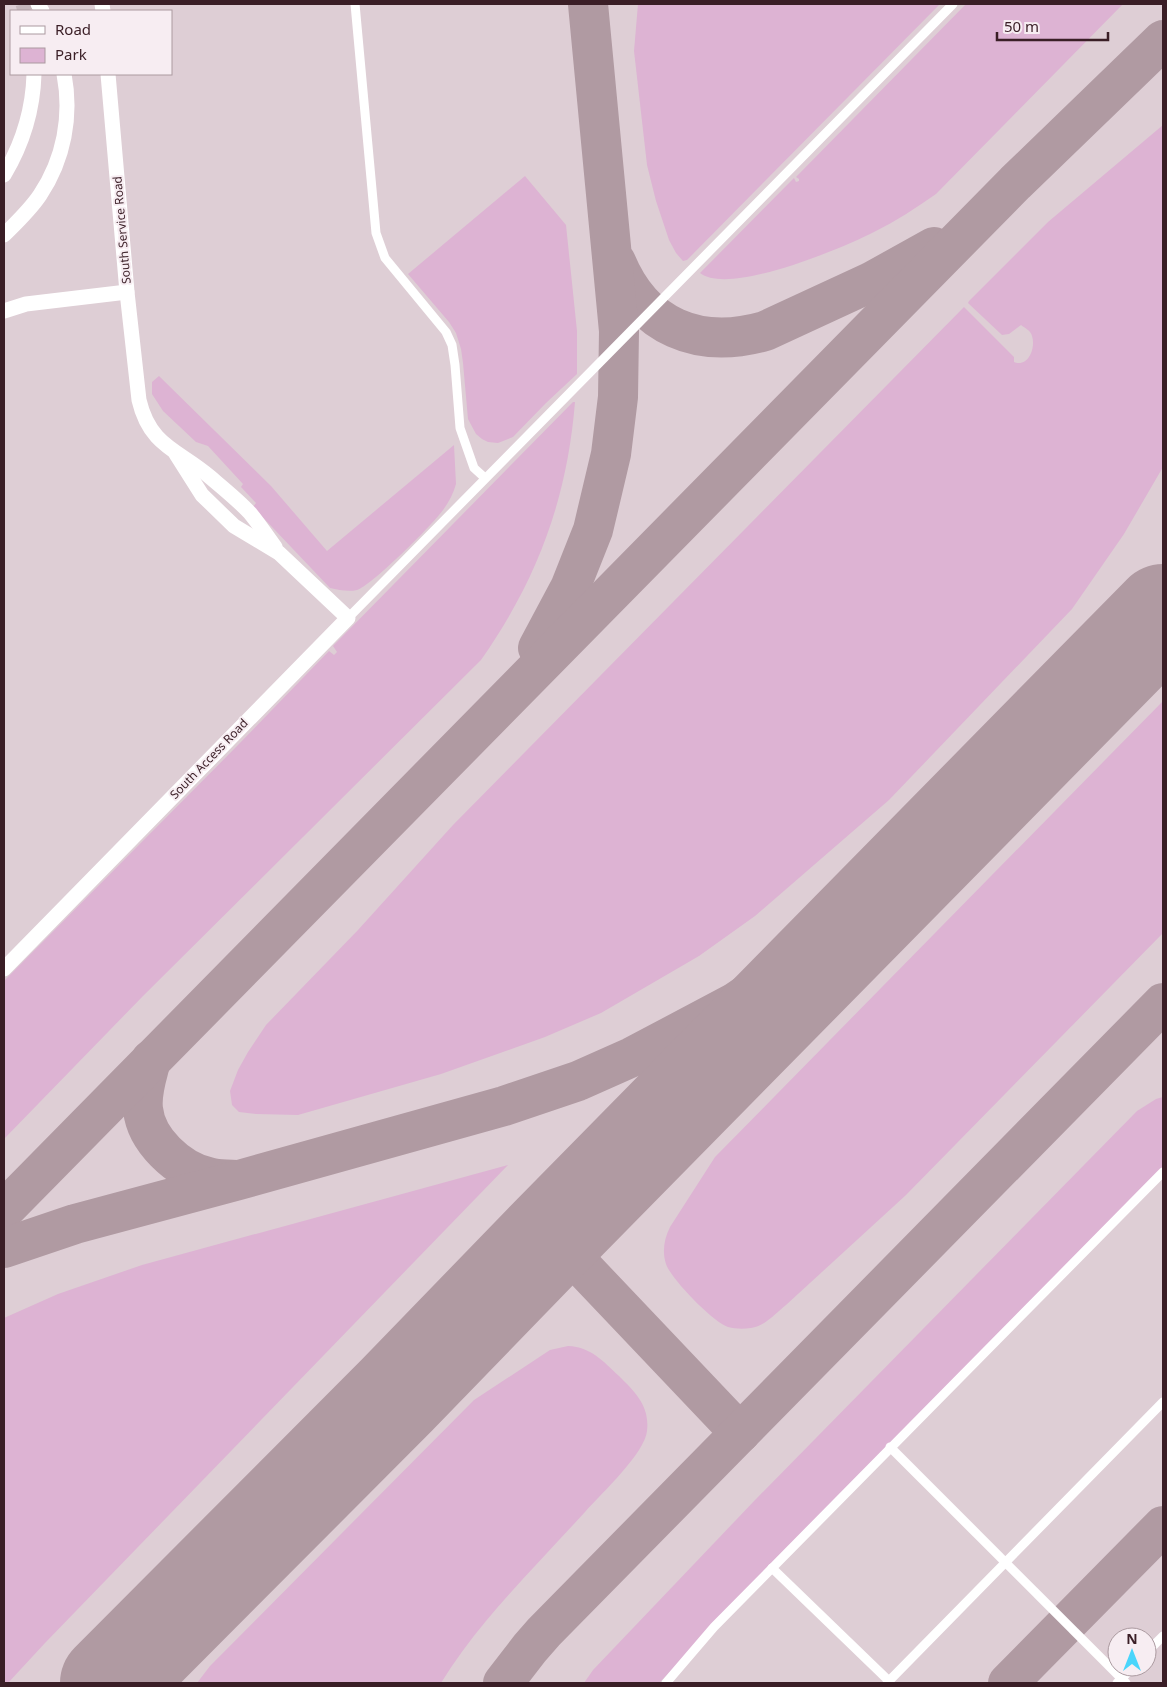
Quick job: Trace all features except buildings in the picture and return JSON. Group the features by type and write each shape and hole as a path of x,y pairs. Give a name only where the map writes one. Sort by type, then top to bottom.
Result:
{"street":[{"path":"4,175 20,144 26,127 34,91 34,75"},
{"path":"4,235 40,196 50,179 64,143 68,109 64,75"},
{"name":"South Service Road","path":"4,311 26,304 127,292 108,75"},
{"path":"127,292 139,400 147,424 156,436 176,454 208,475 248,512 279,553 348,618"},
{"name":"South Access Road","path":"4,969 348,618"}],"lane":[{"path":"355,4 376,232 385,258 446,332 452,345 460,428 474,468 485,478"},
{"path":"348,618 953,4"},
{"path":"666,1683 772,1568 1163,1172"},
{"path":"772,1568 888,1682 1163,1402"},
{"path":"890,1447 1007,1562 1122,1682"}],"shaded area":[{"path":"4,4 1163,4 1163,1683 4,1683"}],"green space":[{"path":"638,4 940,4 687,260 683,261 669,240 647,165 634,51"},
{"path":"966,4 1123,4 936,194 913,209 859,239 786,267 735,279 715,278 700,273 794,178 796,182 799,181 796,177"},
{"path":"1163,125 1163,467 1124,534 1072,609 889,800 755,916 699,956 601,1013 545,1037 441,1074 298,1115 239,1112 232,1105 230,1091 238,1070 266,1025 358,930 453,825 964,307 1014,357 1014,362 1019,363 1027,360 1033,346 1032,336 1029,331 1021,325 1009,334 1002,335 968,303 969,301 1048,222"},
{"path":"525,176 566,225 577,331 577,374 513,437 498,443 488,442 476,434 468,419 463,363 456,333 449,322 408,274"},
{"path":"159,376 271,486 327,551 454,445 456,484 453,492 445,508 433,522 374,579 357,590 347,591 330,588 253,507 256,503 241,487 243,484 208,446 196,442 163,411 152,394 152,382"},
{"path":"575,402 571,438 565,472 557,506 546,538 518,600 481,660 143,996 4,1139 4,981 329,651 334,655 337,652 333,646"},
{"path":"1163,701 1163,933 906,1195 786,1305 770,1319 756,1327 728,1327 721,1323 703,1309 684,1289 669,1271 664,1255 666,1236 670,1227 715,1157"},
{"path":"1163,1097 1163,1167 1043,1293 659,1683 584,1683 593,1670 756,1499 1137,1111 1156,1099"},
{"path":"508,1165 8,1683 4,1683 4,1318 58,1294 142,1265"},
{"path":"568,1346 583,1349 596,1356 608,1365 636,1394 646,1414 647,1431 644,1440 631,1462 486,1621 441,1683 197,1683 210,1666 474,1400 550,1350"}],"taxiway":[{"path":"538,648 570,588 593,530 611,454 618,397 619,331 588,4"},
{"path":"4,1210 1015,183 1163,40"},
{"path":"616,262 627,284 641,303 657,317 676,328 696,335 717,337 740,336 765,331 871,282 934,247"},
{"path":"1121,657 1137,640 1163,603"},
{"path":"4,1248 75,1224 504,1106 578,1081 632,1057 734,1003 795,962 858,914 1022,757"},
{"path":"503,1683 544,1632 1163,1003"},
{"path":"151,1060 146,1078 143,1103 145,1121 150,1132 165,1152 186,1168 215,1179 235,1180"},
{"path":"552,1235 740,1433"},
{"path":"1008,1683 1163,1526"}],"runway":[{"path":"110,1683 397,1395 1163,614"}],"tunnel":[{"path":"23,4 25,10"}]}
